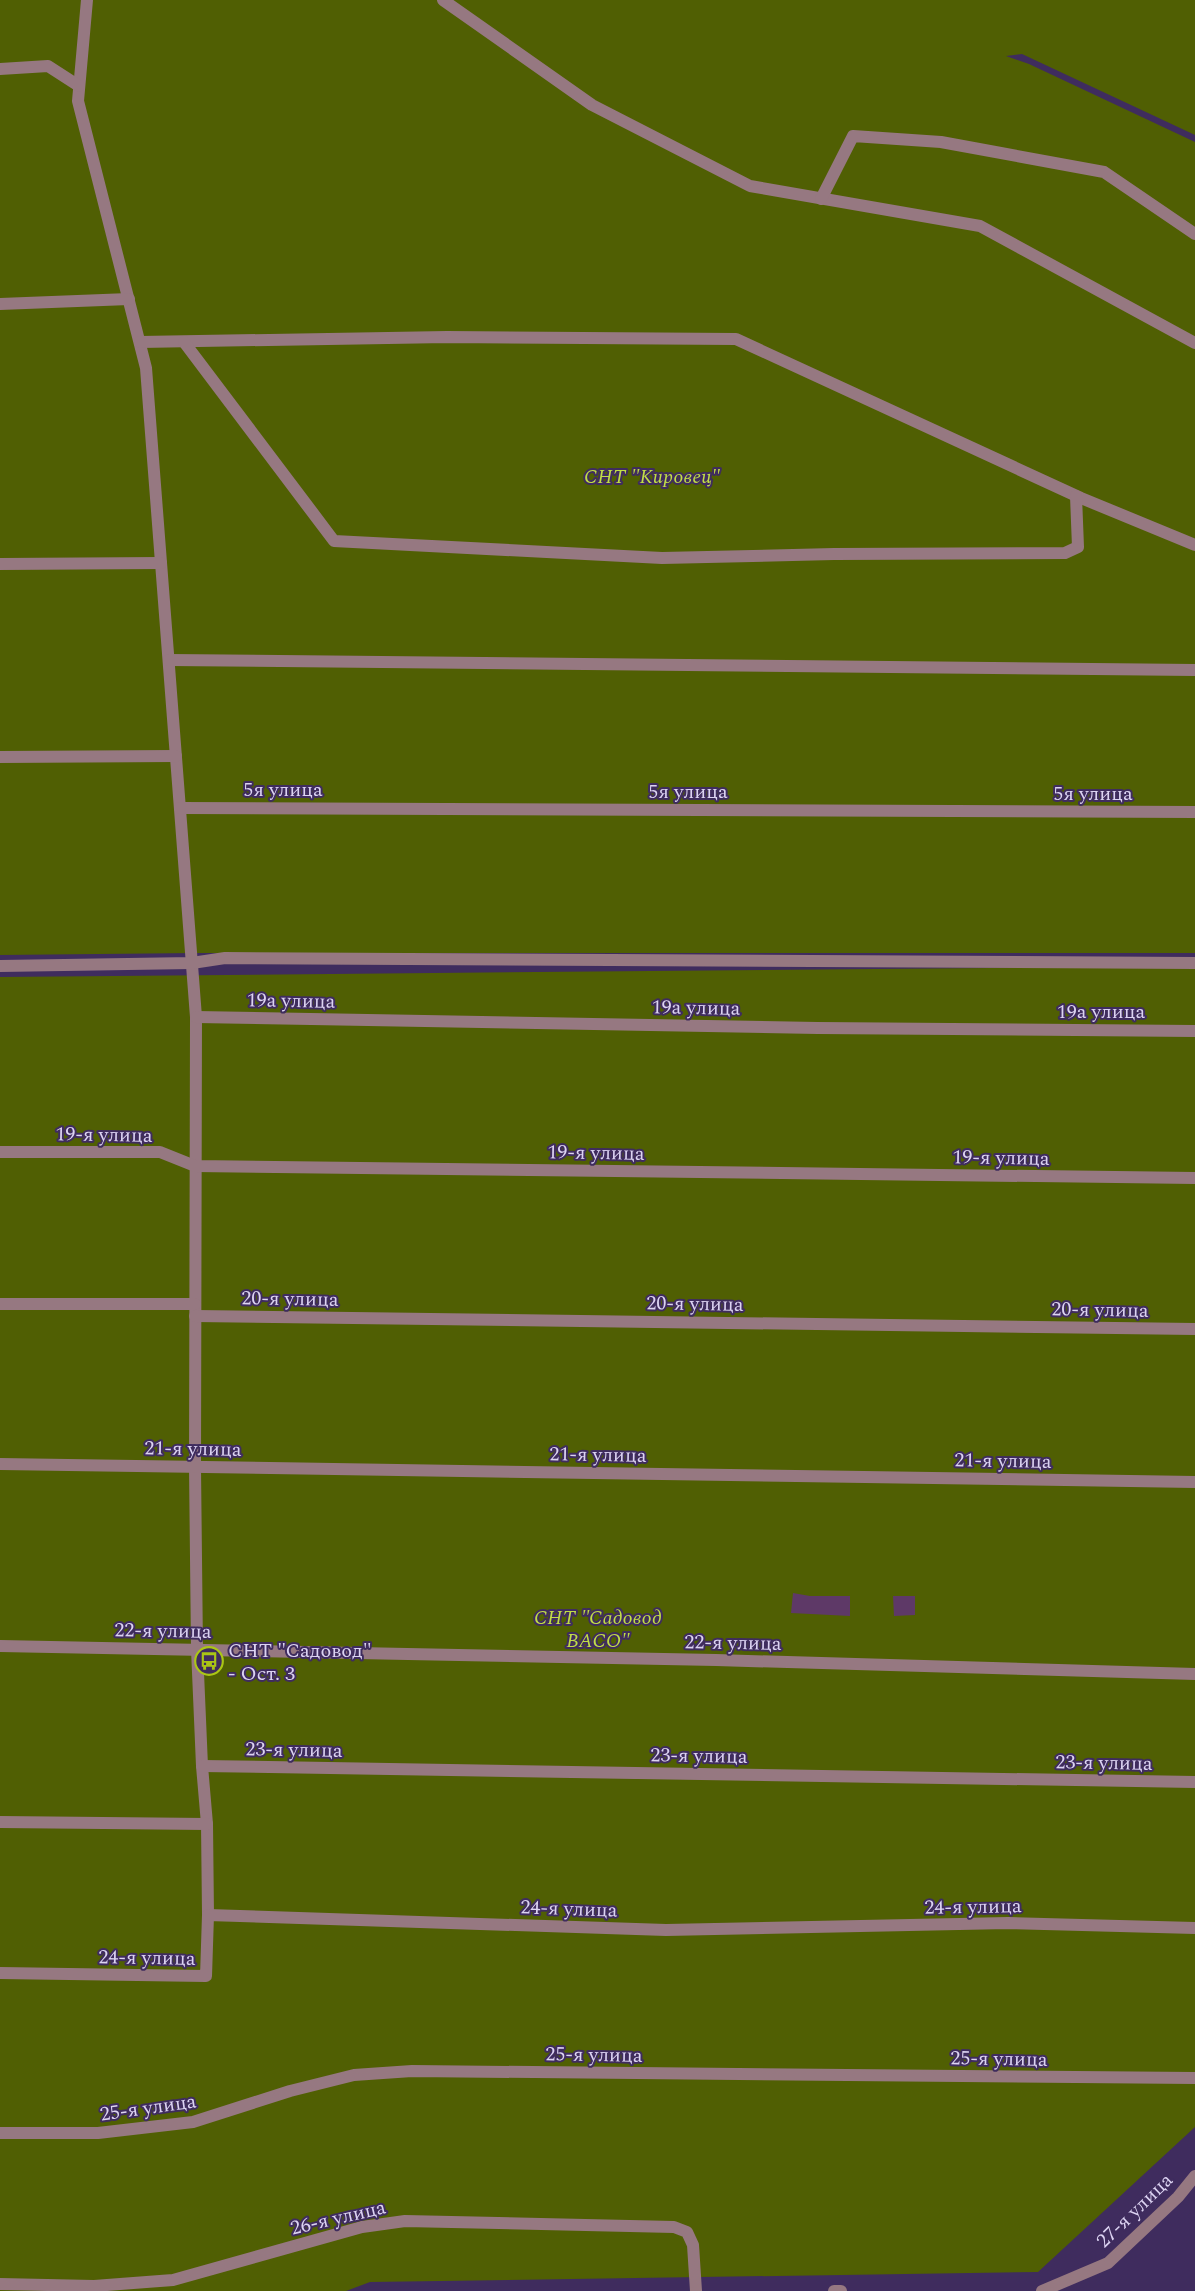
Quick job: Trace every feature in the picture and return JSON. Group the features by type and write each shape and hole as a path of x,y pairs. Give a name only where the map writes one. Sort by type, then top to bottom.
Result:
{"street":[{"path":"87,0 78,101 146,368 196,1017 194,1466 197,1649 206,1824 208,1915"},
{"path":"443,0 592,105 750,186 980,226 1195,343"},
{"path":"0,69 48,66 79,86"},
{"path":"822,198 853,136 941,142 1104,172 1195,234"},
{"path":"0,304 129,299"},
{"path":"140,342 447,337 736,339 1076,496 1195,546"},
{"path":"184,342 334,541 662,558 834,554 1065,553 1078,547 1076,496"},
{"path":"0,564 161,563"},
{"path":"169,660 1195,670"},
{"path":"0,757 176,756"},
{"name":"5я улица","path":"180,808 1195,812"},
{"path":"0,966 192,963 225,958 1195,963"},
{"name":"19а улица","path":"196,1017 808,1028 1195,1031"},
{"name":"19-я улица","path":"0,1152 160,1152 195,1166 1195,1178"},
{"name":"20-я улица","path":"0,1304 195,1310 1195,1329"},
{"name":"21-я улица","path":"0,1464 1195,1482"},
{"name":"22-я улица","path":"0,1646 696,1660 1195,1674"},
{"name":"23-я улица","path":"202,1766 1195,1782"},
{"path":"0,1822 206,1824"},
{"name":"24-я улица","path":"0,1973 206,1976 208,1915 666,1930 1008,1924 1195,1928"},
{"name":"25-я улица","path":"0,2133 98,2133 193,2122 290,2091 354,2075 412,2071 1195,2078"},
{"name":"27-я улица","path":"1042,2291 1108,2264 1178,2197 1195,2176"},
{"name":"26-я улица","path":"0,2284 94,2286 172,2280 362,2227 405,2221 674,2227 687,2232 693,2245 696,2291"},
{"path":"834,2291 841,2291"}],"green space":[{"name":"СНТ \"Кировец\"","path":"0,0 1195,0 1195,135 1022,54 1006,56 1029,64 1195,142 1195,953 197,953 0,955"},
{"name":"СНТ \"Садовод ВАСО\"","path":"1195,966 1195,2127 1038,2272 370,2282 346,2291 0,2291 0,977"}],"building":[{"path":"793,1593 810,1596 850,1596 850,1616 791,1613"},
{"path":"893,1596 915,1596 915,1615 894,1616"}],"place":[{"name":"СНТ \"Садовод\" - Ост. 3","path":"209,1661"}]}
